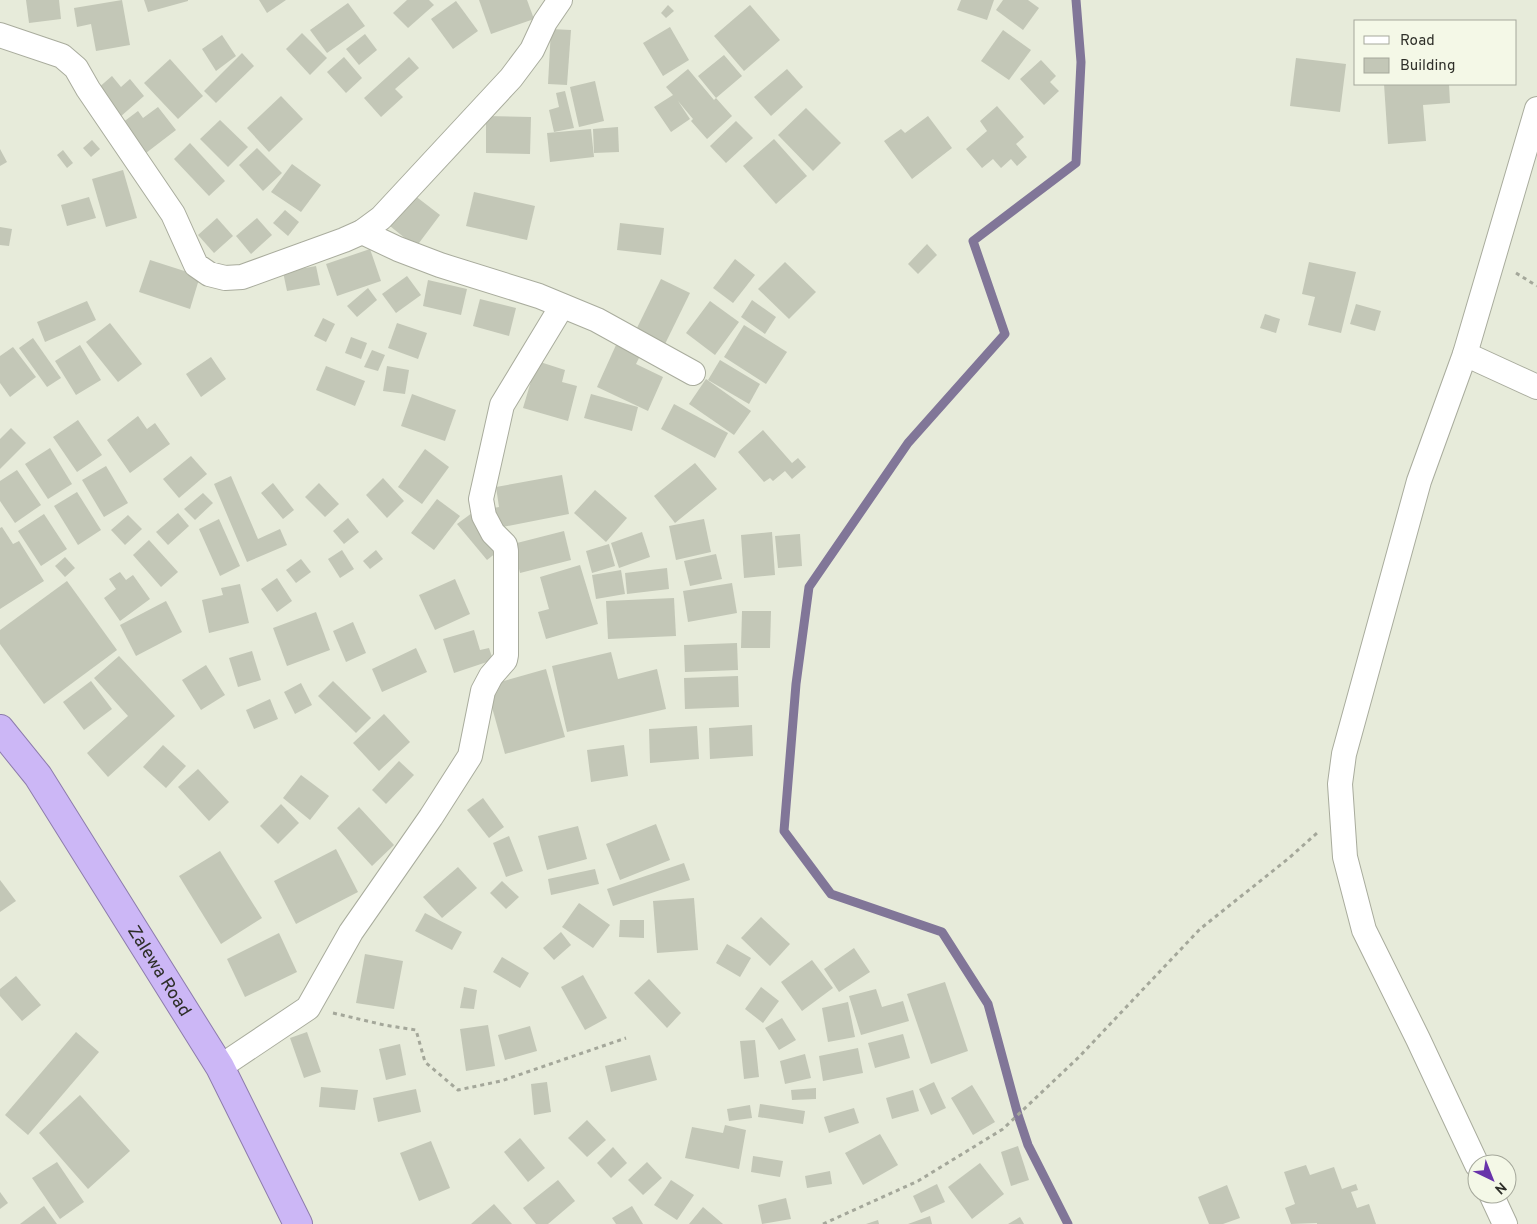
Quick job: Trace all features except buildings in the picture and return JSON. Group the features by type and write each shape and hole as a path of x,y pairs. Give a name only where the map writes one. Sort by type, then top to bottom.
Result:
{"highway":[{"name":"Zalewa Road","path":"0,729 38,776 220,1067 298,1224"}],"street":[{"path":"0,35 62,56 76,68 88,89 173,214 196,265 209,274 226,278 242,277 344,240 362,232 380,218 511,78 532,50 545,22 560,0"},
{"path":"1472,1154 1364,930 1345,857 1340,784 1344,754 1418,481 1465,354 1537,109"},
{"path":"362,232 398,249 440,265 540,296 597,320 693,372"},
{"path":"220,1067 308,1008 351,932 431,817 470,756 483,692 491,676 505,660 506,655 506,551 505,545 493,533 484,516 481,499 502,405 562,306"},
{"path":"1465,354 1537,387"},
{"path":"1496,1204 1505,1224"}],"path":[{"path":"823,1224 918,1182 1003,1129 1079,1057 1200,929 1289,858 1341,811"},
{"path":"308,1008 416,1030 425,1062 458,1090 501,1081 626,1038"}],"waterway":[{"path":"1068,1224 1028,1145 988,1004 942,932 831,894 784,831 796,684 809,587 908,443 1005,334 973,241 1076,163 1081,62 1076,0"}]}
